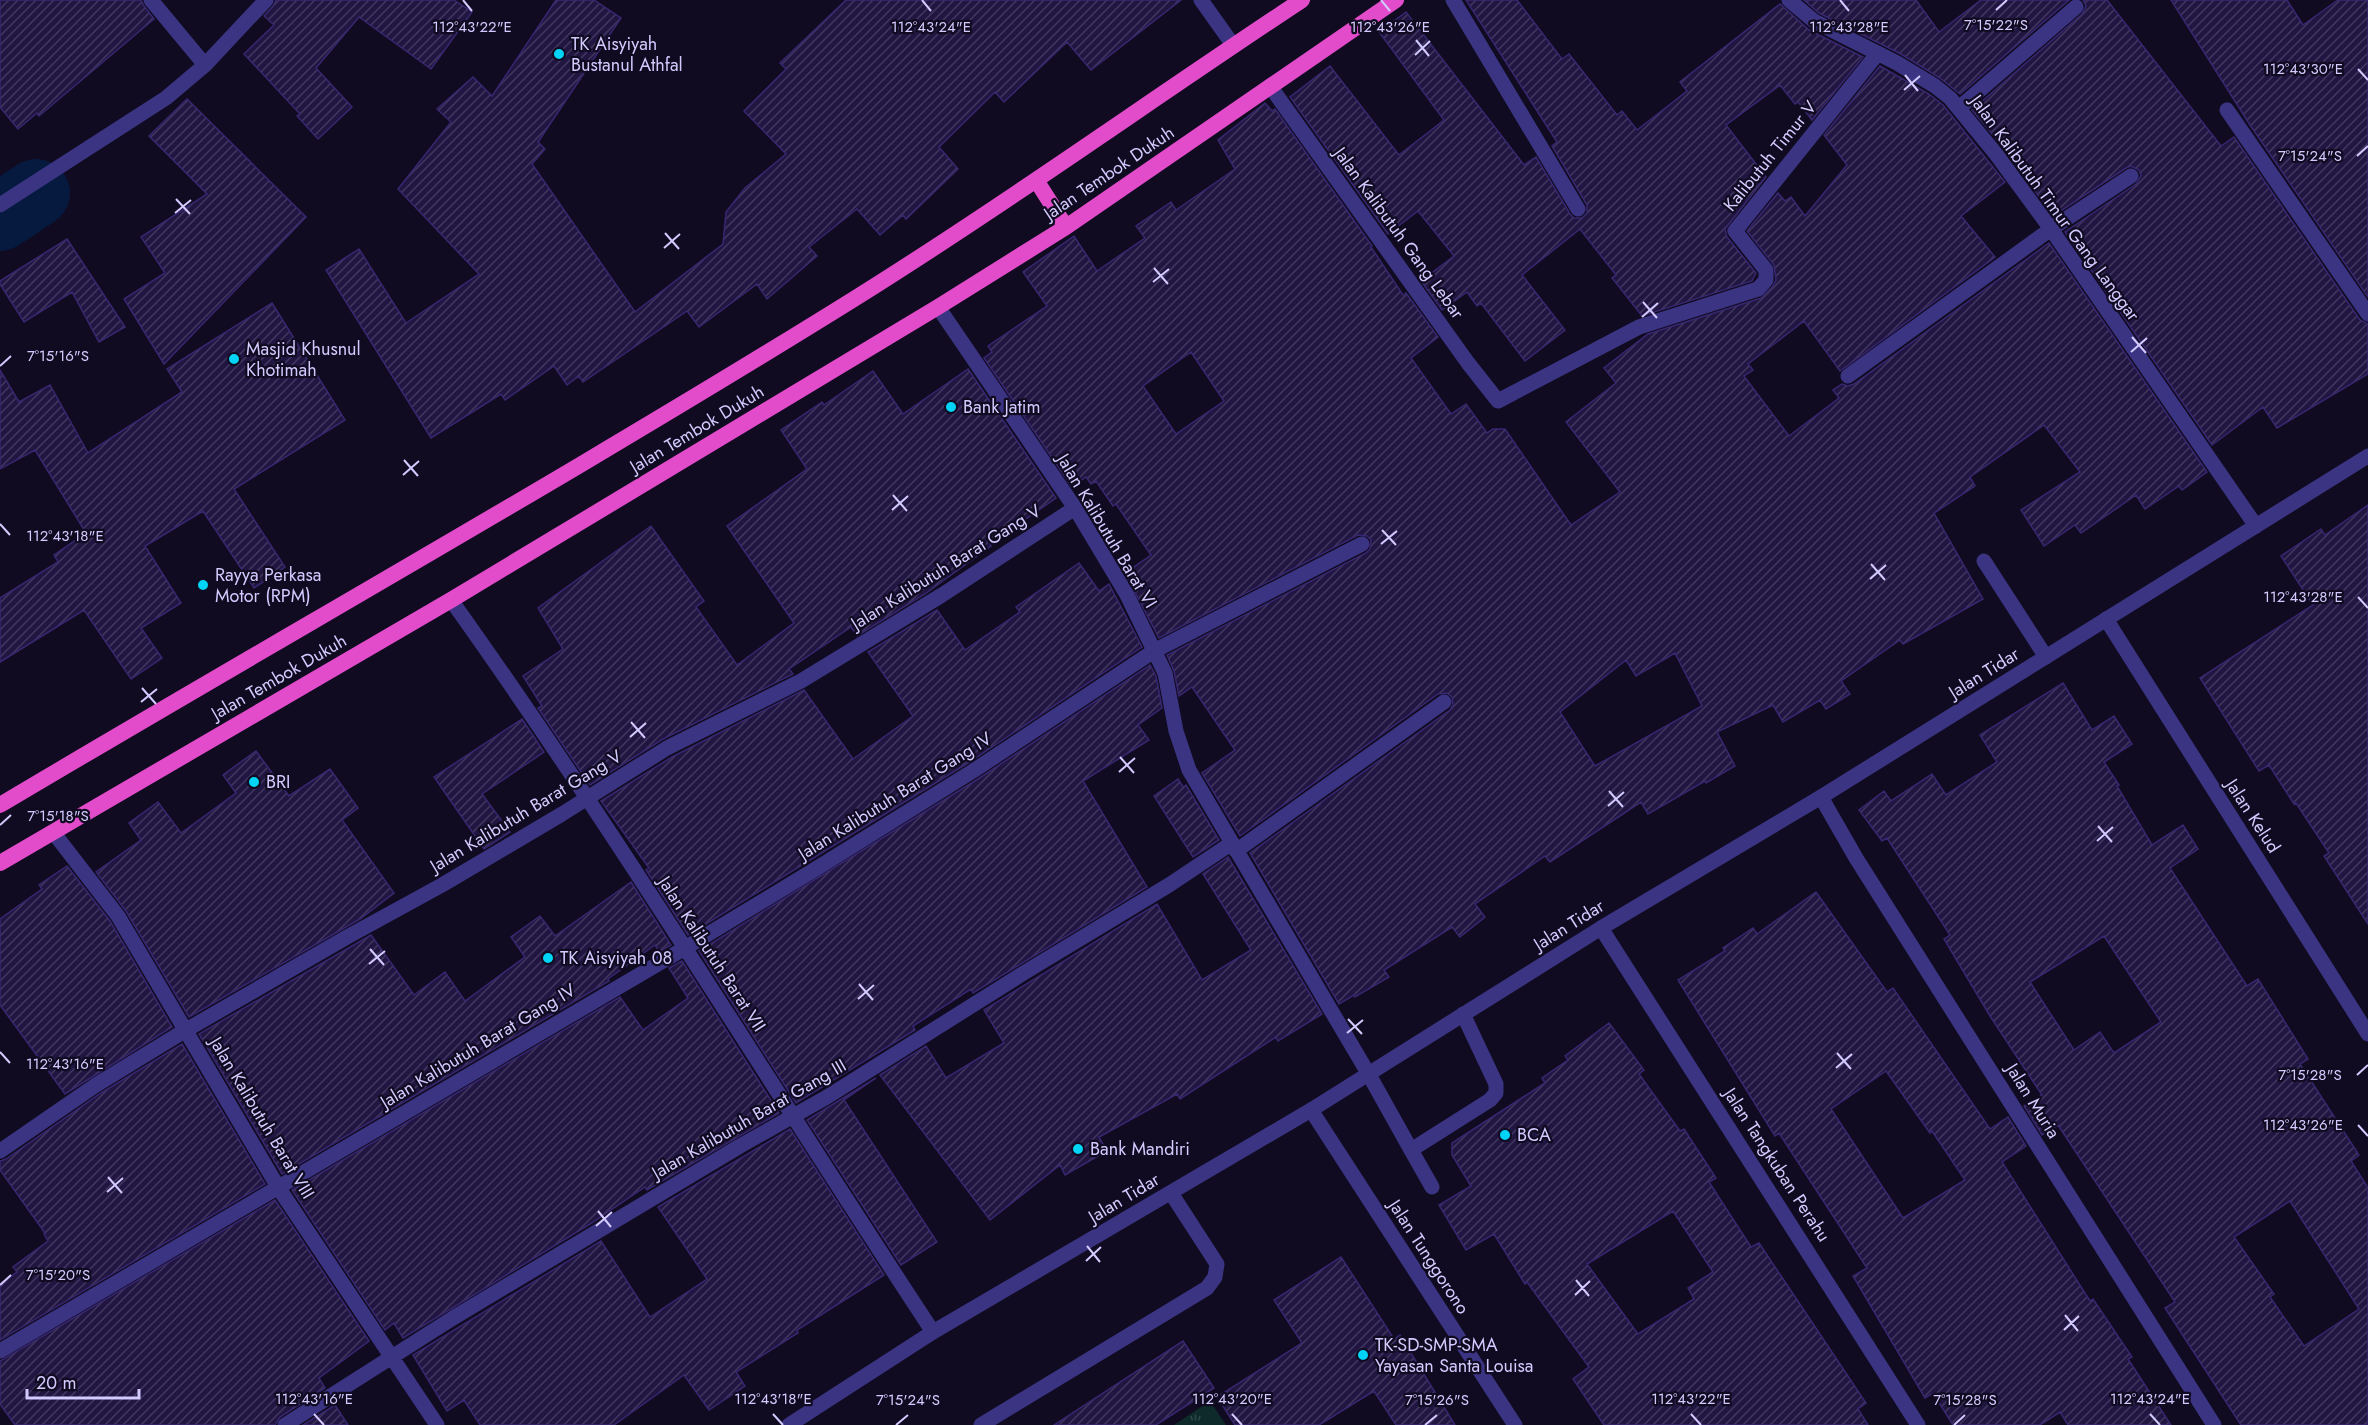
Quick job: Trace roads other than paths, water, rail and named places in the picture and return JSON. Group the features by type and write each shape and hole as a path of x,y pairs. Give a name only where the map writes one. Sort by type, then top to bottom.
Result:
{"highway":[{"name":"Jalan Tembok Dukuh","path":"1,800 422,559 814,323 1036,180 1302,0"},
{"name":"Jalan Tembok Dukuh","path":"0,863 451,600 938,307 1066,227 1396,0"},
{"path":"1036,180 1066,227"}],"street":[{"path":"151,0 204,65"},
{"path":"0,205 166,98 204,65 266,0"},
{"path":"1201,0 1233,45"},
{"path":"1454,0 1578,209"},
{"name":"Jalan Kalibutuh Timur Gang Langgar","path":"1789,0 1814,21 1878,53 1935,86 1959,108 2051,229 2256,526"},
{"path":"1959,108 2076,7"},
{"name":"Kalibutuh Timur V","path":"1498,401 1639,327 1758,289 1766,280 1766,270 1735,231 1878,53"},
{"name":"Jalan Kalibutuh Gang Lebar","path":"1270,86 1468,363 1498,401"},
{"path":"2228,110 2368,314"},
{"path":"1848,376 2051,229 2131,176"},
{"name":"Jalan Kalibutuh Barat VI","path":"938,307 1075,508 1127,595 1165,673 1176,731 1189,770 1368,1073 1432,1187"},
{"name":"Jalan Tidar","path":"789,1425 933,1332 1311,1110 1601,928 1821,797 2368,456"},
{"name":"Jalan Kalibutuh Barat Gang V","path":"0,1151 96,1085 187,1029 442,885 588,798 667,747 801,681 942,595 1075,508"},
{"name":"Jalan Kalibutuh Barat Gang IV","path":"0,1352 685,948 973,771 1154,651 1362,544"},
{"path":"1984,561 2046,657"},
{"name":"Jalan Kalibutuh Barat VII","path":"451,600 588,798 933,1332"},
{"name":"Jalan Kelud","path":"2106,619 2368,1034"},
{"name":"Jalan Kalibutuh Barat Gang III","path":"285,1425 393,1356 827,1097 1022,974 1234,847 1444,702"},
{"name":"Jalan Muria","path":"1821,797 1856,858 2214,1425"},
{"name":"Jalan Kalibutuh Barat VIII","path":"53,831 118,916 187,1029 206,1066 278,1187 437,1425"},
{"name":"Jalan Tangkuban Perahu","path":"1601,928 1918,1425"},
{"path":"1411,1150 1490,1100 1496,1093 1496,1084 1463,1014"},
{"name":"Jalan Tunggorono","path":"1311,1110 1515,1425"},
{"path":"981,1425 1207,1288 1215,1277 1217,1264 1171,1193"}],"waterway":[{"path":"0,217 36,193"}],"place":[{"name":"TK Aisyiyah Bustanul Athfal","path":"559,54"},
{"name":"Masjid Khusnul Khotimah","path":"234,359"},
{"name":"Bank Jatim","path":"951,407"},
{"name":"Rayya Perkasa Motor (RPM)","path":"203,585"},
{"name":"BRI","path":"254,782"},
{"name":"TK Aisyiyah 08","path":"548,958"},
{"name":"BCA","path":"1505,1135"},
{"name":"Bank Mandiri","path":"1078,1149"},
{"name":"TK-SD-SMP-SMA Yayasan Santa Louisa","path":"1363,1355"}]}
